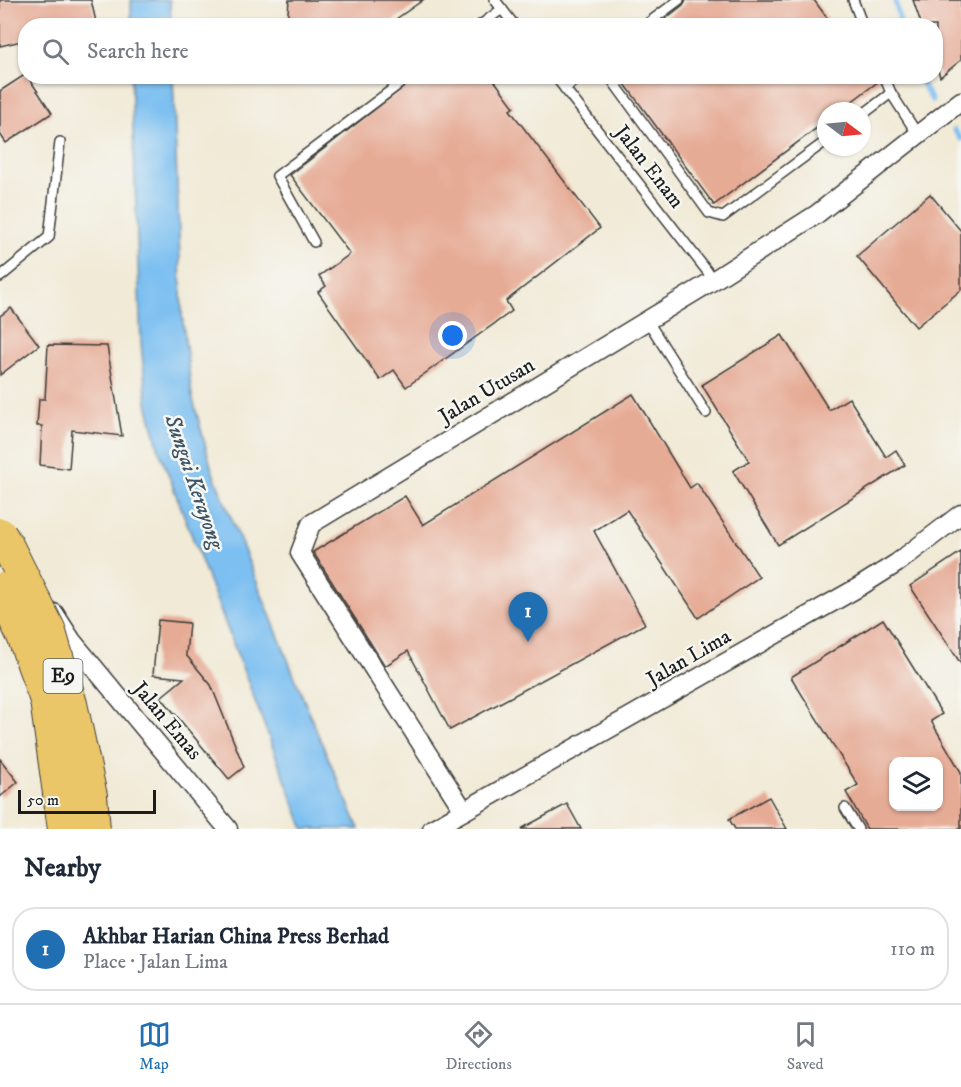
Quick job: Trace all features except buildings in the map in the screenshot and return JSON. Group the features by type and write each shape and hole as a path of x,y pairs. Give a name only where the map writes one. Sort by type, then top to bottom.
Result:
{"highway":[{"name":"E9","path":"0,534 49,629 71,705 91,796 93,829"},
{"name":"E9","path":"4,597 23,636 46,700 64,829"}],"street":[{"name":"Jalan Utusan","path":"464,811 300,553 311,524 714,280 817,214 961,101"},
{"name":"Jalan Lima","path":"432,829 859,587 897,563 961,514"},
{"name":"Jalan Emas","path":"0,528 72,641 228,829"},
{"name":"Jalan Emas","path":"0,578 4,597 72,641"}],"lane":[{"path":"495,0 509,18"},
{"path":"655,18 679,0"},
{"path":"854,0 860,18"},
{"path":"490,18 502,9"},
{"path":"314,242 277,176 399,84"},
{"name":"Jalan Enam","path":"561,84 714,280"},
{"path":"565,89 570,84"},
{"path":"615,84 709,213 723,217 817,148"},
{"path":"887,84 918,135"},
{"path":"871,108 891,93"},
{"path":"0,277 49,237 60,142"},
{"path":"647,320 706,413"},
{"path":"845,808 858,829"}],"water":[{"path":"131,0 170,0 171,18 131,18"},
{"name":"Sungai Kerayong","path":"131,84 173,84 182,314 192,396 212,470 314,725 359,829 304,829 159,450 147,403 141,343"}],"waterway":[{"path":"895,0 899,18"},
{"path":"922,84 932,100"},
{"path":"954,130 961,139"}],"place":[{"name":"Akhbar Harian China Press Berhad","path":"528,642"}]}
